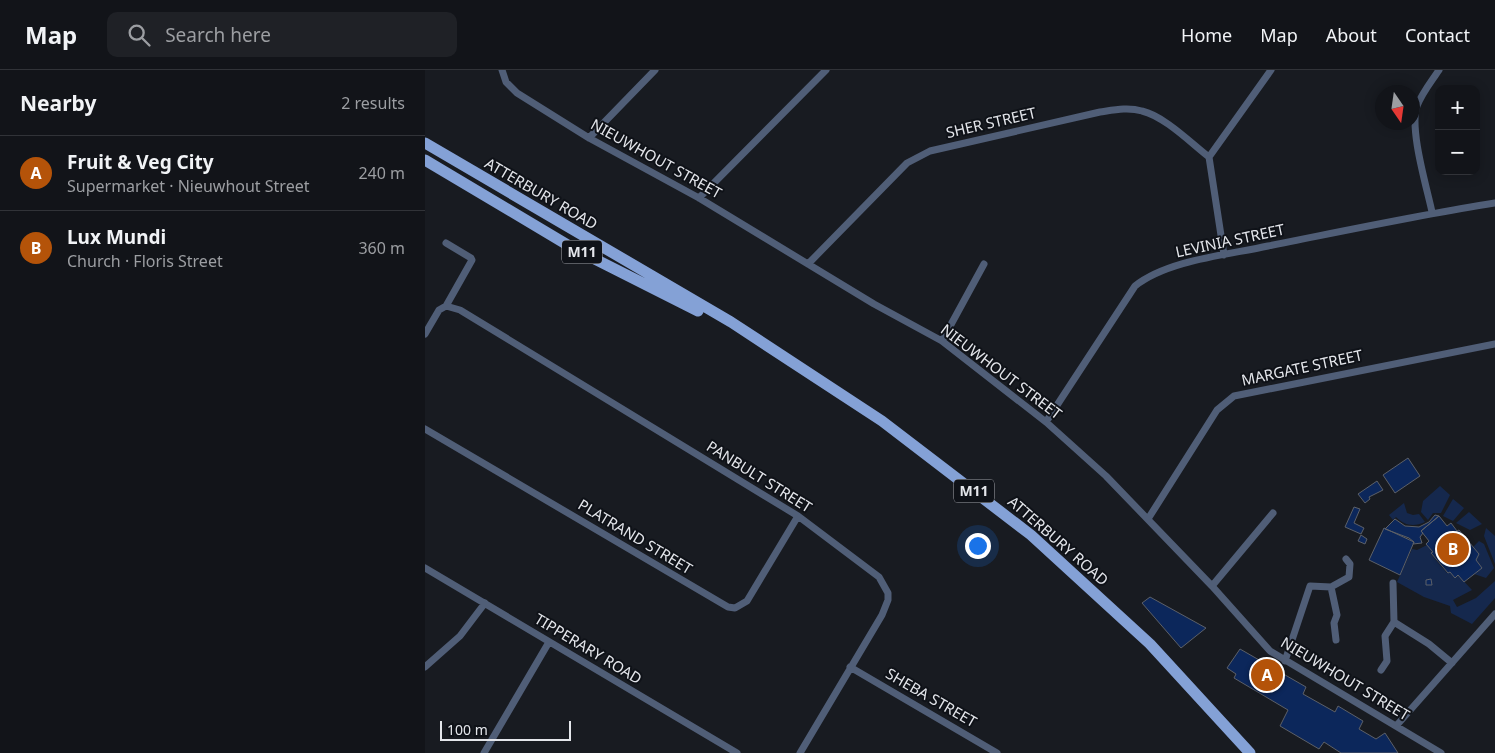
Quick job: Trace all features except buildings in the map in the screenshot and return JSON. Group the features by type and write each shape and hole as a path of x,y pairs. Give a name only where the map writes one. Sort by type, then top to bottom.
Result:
{"main road":[{"name":"ATTERBURY ROAD","path":"425,143 731,322 745,333 882,421 1031,535 1150,644 1250,753"},
{"name":"ATTERBURY ROAD","path":"425,160 571,247 727,327 745,333"}],"street":[{"name":"NIEUWHOUT STREET","path":"503,70 506,82 517,93 589,138 699,198 874,304 941,341 1045,422 1106,476 1212,586 1258,640 1285,661 1397,725 1441,753"},
{"path":"589,138 655,70"},
{"path":"699,198 826,70"},
{"path":"1225,256 1209,157 1271,70"},
{"path":"1432,212 1415,123 1417,107 1439,70"},
{"name":"SHER STREET","path":"808,264 907,163 930,152 1100,112 1127,109 1142,110 1155,116 1209,157"},
{"name":"LEVINIA STREET","path":"1045,422 1135,286 1159,271 1432,212 1495,203"},
{"path":"425,334 439,310 446,306 472,260 445,243"},
{"path":"941,341 984,264"},
{"name":"PANBULT STREET","path":"446,306 459,310 798,516 875,574 885,586 888,600 882,615 800,753"},
{"name":"MARGATE STREET","path":"1148,519 1217,410 1234,396 1495,344"},
{"name":"PLATRAND STREET","path":"425,429 728,607 735,608 747,601 798,516"},
{"path":"1212,586 1273,514"},
{"path":"1285,661 1310,586 1331,587 1349,577 1350,564 1346,560"},
{"name":"TIPPERARY ROAD","path":"425,568 737,753"},
{"path":"1381,670 1387,661 1385,636 1394,622 1393,583"},
{"path":"1331,587 1337,615 1333,623 1336,640"},
{"path":"425,666 460,636 485,603"},
{"path":"1397,725 1495,614"},
{"path":"1394,622 1419,637 1452,663"},
{"path":"484,753 549,642"},
{"name":"SHEBA STREET","path":"850,667 997,753"}],"shaded area":[{"path":"1440,486 1450,495 1441,513 1433,513 1428,520 1421,512 1423,501"},
{"path":"1453,499 1464,508 1453,521 1443,516"},
{"path":"1404,503 1407,513 1419,514 1425,522 1413,525 1406,524 1396,517 1393,520 1389,515"},
{"path":"1469,512 1482,524 1470,530 1456,523"},
{"path":"1486,528 1495,536 1495,564 1484,536"},
{"path":"1479,541 1484,544 1494,568 1486,578 1474,574 1482,568 1476,560 1479,554 1473,547"},
{"path":"1427,545 1433,552 1431,554 1447,573 1450,572 1455,578 1458,575 1472,590 1453,600 1457,607 1476,598 1495,581 1495,598 1472,624 1451,613 1450,606 1424,597 1397,582 1412,549 1417,550"}],"place":[{"name":"Lux Mundi","path":"1453,549"},
{"name":"Fruit & Veg City","path":"1267,675"}]}
